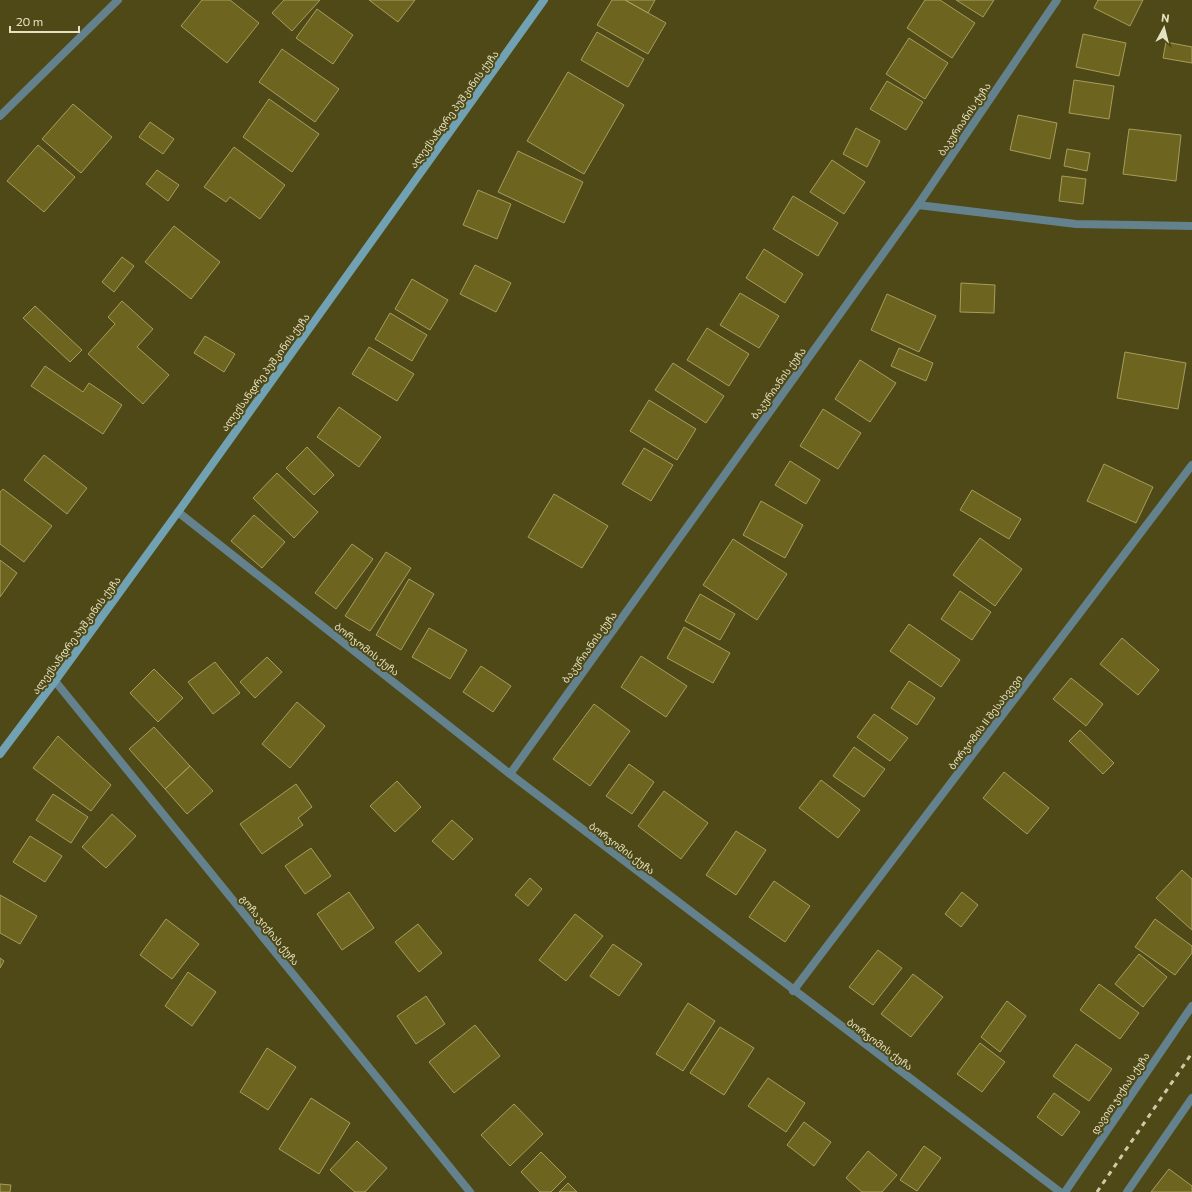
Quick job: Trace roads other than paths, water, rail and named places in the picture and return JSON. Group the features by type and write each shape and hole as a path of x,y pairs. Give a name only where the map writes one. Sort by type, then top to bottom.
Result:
{"street":[{"path":"0,116 118,0"},
{"name":"ალექსანდრე პუშკინის ქუჩა","path":"0,754 178,512 544,0"},
{"name":"ბაკურიანის ქუჩა","path":"510,774 918,205 1056,0"},
{"path":"918,205 1076,224 1192,226"},
{"name":"ბორჯომის II შესახვევი","path":"793,990 1192,465"},
{"name":"ბორჯომის ქუჩა","path":"178,512 510,774 1060,1192"},
{"name":"გოჩა ჯიქიას ქუჩა","path":"55,681 470,1192"},
{"name":"დავით ჯიქიას ქუჩა","path":"1065,1192 1192,1006"},
{"path":"1126,1192 1192,1098"}],"railway":[{"path":"1097,1192 1192,1053"}]}
